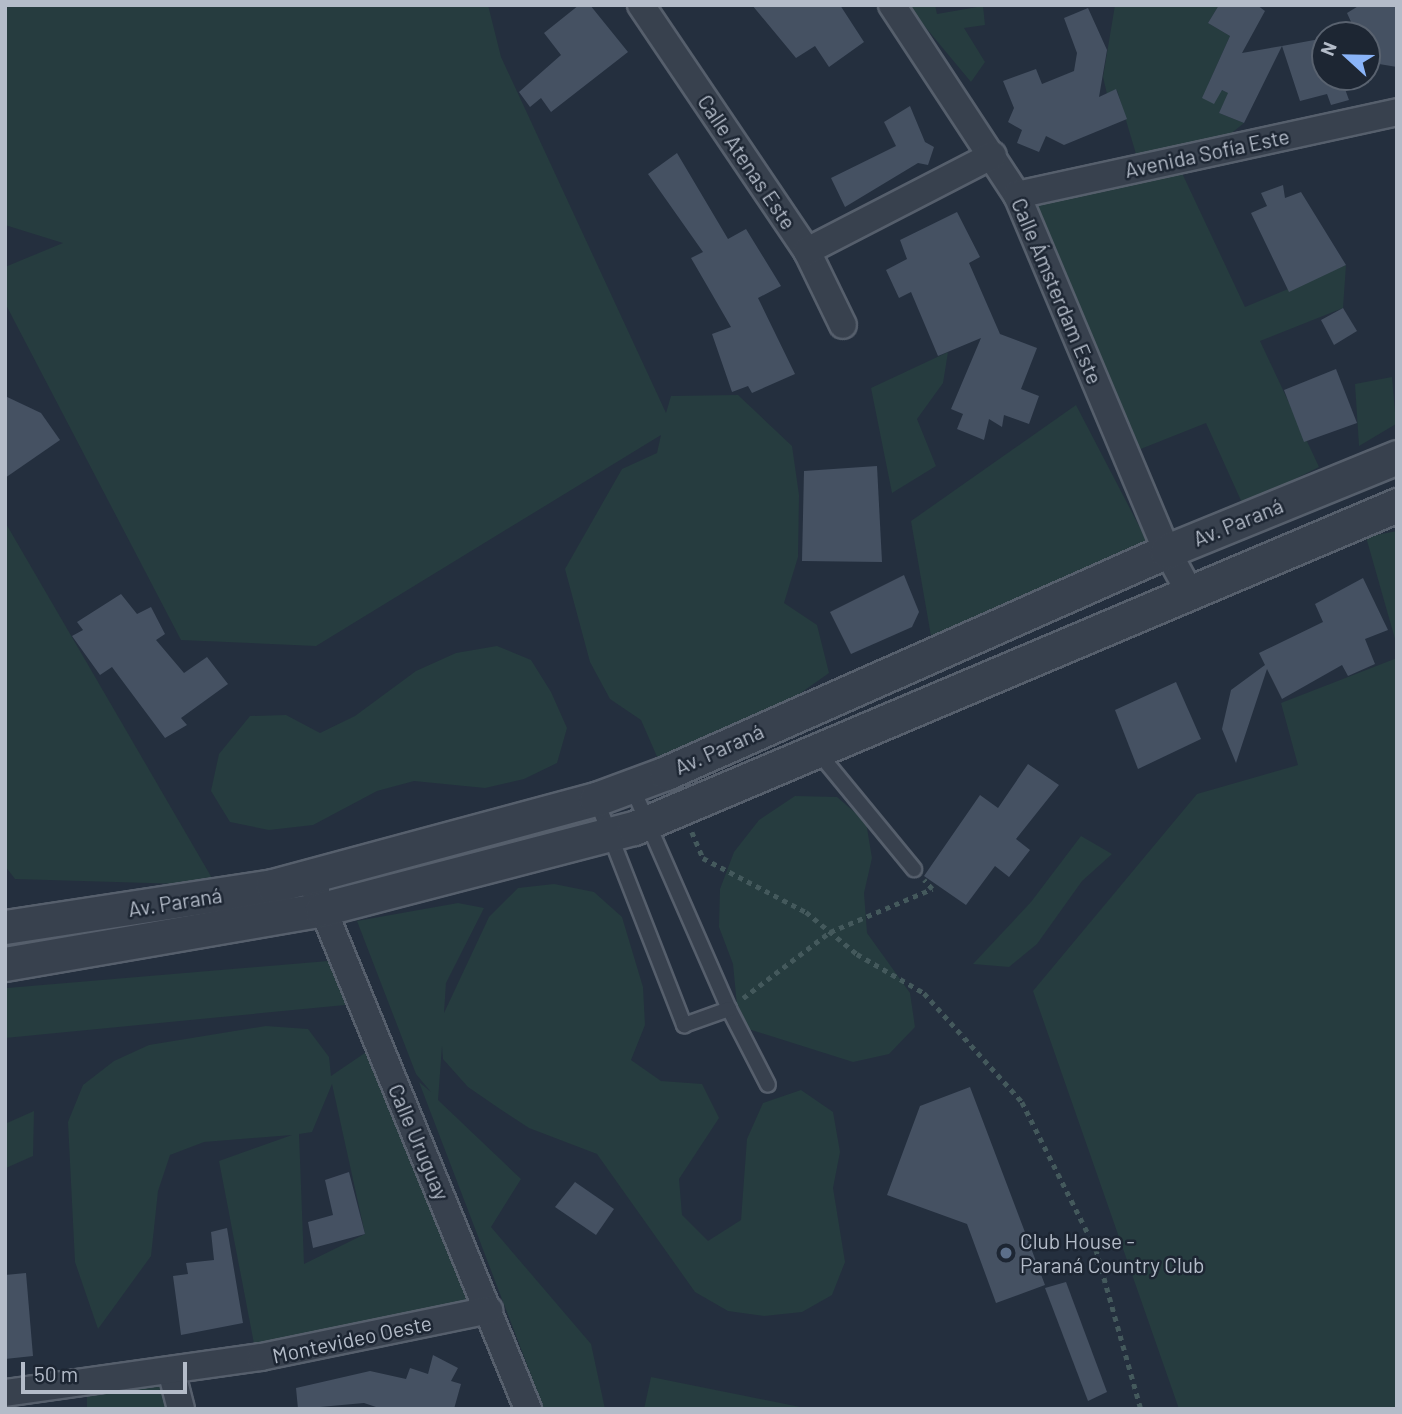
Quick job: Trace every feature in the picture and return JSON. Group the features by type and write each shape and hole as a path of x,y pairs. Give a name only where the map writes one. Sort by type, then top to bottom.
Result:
{"street":[{"name":"Calle Atenas Este","path":"641,5 807,251 843,325"},
{"name":"Calle Ámsterdam Este","path":"892,5 1017,195 1167,551 1190,593"},
{"name":"Avenida Sofía Este","path":"1017,195 1397,112"},
{"path":"807,251 993,155"},
{"name":"Av. Paraná","path":"5,927 201,899 309,876 632,787 1167,551 1397,457"},
{"name":"Av. Paraná","path":"5,964 322,909 609,836 647,823 1397,505"},
{"name":"Calle Uruguay","path":"309,876 528,1409"},
{"name":"Montevideo Oeste","path":"5,1393 261,1357 489,1310"},
{"path":"171,1370 181,1409"}],"lane":[{"path":"817,751 914,869"},
{"path":"632,787 729,1009 768,1085"},
{"path":"596,799 684,1025 729,1009"}],"path":[{"path":"681,808 703,858 806,912 857,954 924,993 1022,1102 1096,1249 1141,1409"},
{"path":"729,1009 830,932 933,889"}],"green space":[{"path":"5,5 488,5 501,57 666,413 671,396 738,395 792,446 799,495 798,557 784,603 817,625 829,673 748,730 662,768 641,720 610,699 590,662 565,569 622,469 657,453 661,435 316,646 181,640 5,303 5,267 63,243 5,225"},
{"path":"907,5 935,5 937,14 983,6 985,25 964,28 985,62 971,82"},
{"path":"1115,5 1219,5 1208,23 1230,36 1208,85 1229,93 1219,113 1244,123 1229,135 1136,154 1117,90 1107,94 1103,77"},
{"path":"1181,171 1245,307 1346,265 1343,308 1260,341 1319,467 1243,505 1206,423 1128,454 1030,193"},
{"path":"948,352 943,383 917,419 936,466 892,493 871,388"},
{"path":"1392,377 1396,424 1359,446 1355,384"},
{"path":"1076,405 1150,547 932,642 911,521"},
{"path":"5,522 216,885 15,879 5,866"},
{"path":"1397,531 1397,646 1366,537"},
{"path":"497,646 531,660 551,692 567,728 557,763 524,779 485,788 414,781 377,791 313,825 269,830 230,822 211,791 219,754 250,716 286,715 320,733 355,716 416,671 456,653"},
{"path":"1397,658 1397,1409 1179,1409 1033,991 1197,794 1298,765 1281,703"},
{"path":"795,796 837,797 866,822 872,858 864,893 867,933 910,993 915,1027 889,1054 853,1062 739,1026 733,964 719,927 720,889 734,852 759,820"},
{"path":"1081,836 1112,854 1082,881 1037,944 1009,967 973,964 1031,902"},
{"path":"554,884 594,892 622,917 643,987 645,1025 631,1060 661,1081 702,1084 719,1118 679,1179 682,1215 708,1241 741,1220 747,1139 763,1103 801,1090 833,1112 840,1152 833,1188 845,1262 832,1295 802,1312 764,1316 728,1311 695,1292 597,1154 529,1128 468,1087 443,1059 442,1046 438,1100 521,1179 491,1227 591,1344 605,1409 544,1409 419,1082 431,1092 416,1074 357,921 458,903 484,908 446,983 444,1013 489,917 518,888"},
{"path":"352,959 345,1005 5,1038 7,988"},
{"path":"266,1026 308,1029 329,1057 331,1076 381,1042 485,1307 256,1354 219,1161 292,1135 204,1142 170,1155 158,1191 151,1256 98,1329 75,1262 68,1122 83,1085 114,1061 149,1045","holes":["332,1084 365,1234 304,1264 299,1134 312,1132"]},
{"path":"34,1111 33,1156 6,1168 7,1123"},
{"path":"166,1375 176,1409 87,1409 87,1386"},
{"path":"651,1377 810,1409 644,1409"}],"building":[{"path":"579,5 590,5 628,52 551,112 541,98 530,107 519,92 561,55 544,33"},
{"path":"752,5 840,5 864,42 829,67 815,46 796,58"},
{"path":"1219,5 1257,5 1265,11 1242,53 1282,46 1244,123 1219,113 1228,93 1222,90 1214,104 1202,98 1230,36 1208,23"},
{"path":"1360,5 1397,5 1397,67 1381,64 1381,21 1351,21 1347,13"},
{"path":"1088,8 1107,50 1099,97 1116,89 1127,119 1064,145 1046,136 1039,152 1017,143 1022,130 1008,122 1014,108 1003,81 1036,69 1042,84 1074,71 1077,53 1064,18"},
{"path":"1311,41 1311,91 1346,91 1349,100 1331,105 1327,94 1300,101 1282,46"},
{"path":"910,106 925,142 934,147 928,165 918,163 845,207 831,178 896,146 884,122"},
{"path":"677,153 728,239 746,229 781,286 758,298 795,374 752,393 748,386 732,392 712,334 731,327 691,258 703,252 648,174"},
{"path":"1283,185 1285,198 1301,192 1346,265 1289,292 1251,213 1267,206 1261,193"},
{"path":"957,212 980,257 969,263 1000,334 1037,348 1021,389 1039,396 1029,424 1004,415 1002,427 989,419 984,440 957,429 963,414 951,409 981,338 938,356 911,292 899,298 886,270 907,259 900,240"},
{"path":"1343,308 1357,331 1334,345 1321,320"},
{"path":"1336,369 1357,423 1304,442 1284,390"},
{"path":"5,396 41,413 60,440 5,478"},
{"path":"877,466 882,562 802,561 804,471"},
{"path":"904,575 919,612 912,627 851,654 830,612"},
{"path":"1363,578 1388,630 1365,639 1375,664 1348,676 1342,665 1282,699 1267,669 1236,763 1222,729 1231,690 1265,665 1259,653 1323,622 1315,604"},
{"path":"121,594 137,614 151,607 165,634 156,640 184,673 207,657 228,684 181,718 187,725 165,738 112,667 100,675 72,636 83,630 77,622"},
{"path":"1176,682 1201,739 1138,769 1115,710"},
{"path":"1028,764 1059,785 1016,839 1030,850 1009,877 995,866 966,905 924,876 980,795 998,808"},
{"path":"970,1087 1045,1285 996,1303 967,1224 887,1195 920,1106"},
{"path":"349,1172 365,1234 313,1248 308,1222 333,1215 325,1180"},
{"path":"575,1182 614,1209 596,1235 555,1207"},
{"path":"227,1228 243,1323 181,1335 173,1276 188,1274 186,1263 214,1260 211,1232"},
{"path":"26,1273 33,1356 5,1359 5,1275"},
{"path":"1066,1282 1107,1392 1088,1401 1045,1288"},
{"path":"433,1355 458,1368 451,1381 461,1384 454,1409 382,1409 364,1403 298,1409 296,1388 370,1371 406,1379 410,1368 428,1374"}],"place":[{"name":"Club House - Paraná Country Club","path":"1006,1253"}]}
